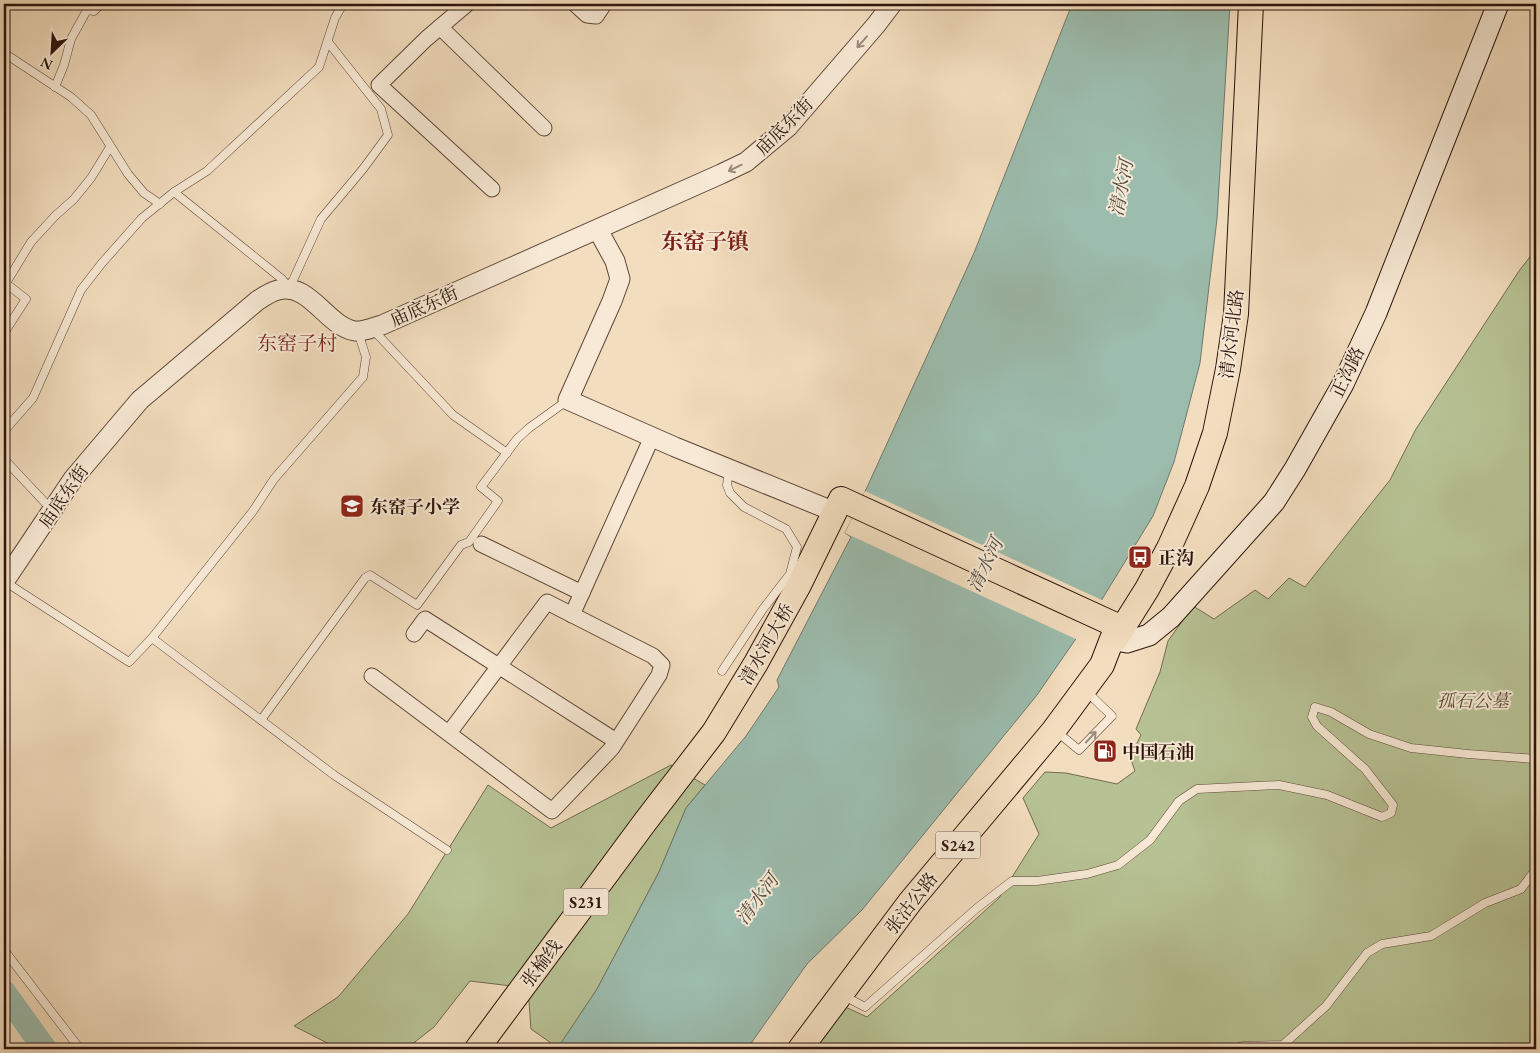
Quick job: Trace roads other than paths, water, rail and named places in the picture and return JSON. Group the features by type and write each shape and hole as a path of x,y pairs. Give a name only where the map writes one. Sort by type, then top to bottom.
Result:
{"main road":[{"name":"清水河北路","path":"1107,630 1156,553 1189,484 1206,431 1228,314 1241,4"},
{"name":"清水河北路","path":"1107,630 1147,589 1169,548 1197,486 1215,433 1228,369 1236,314 1251,4"},
{"name":"正沟路","path":"1107,630 1136,628 1165,610 1237,535 1269,496 1334,381 1368,307 1489,4"},
{"name":"正沟路","path":"1107,630 1126,642 1149,635 1171,617 1274,502 1295,469 1343,384 1376,313 1498,4"},
{"path":"843,513 1107,630"},
{"name":"清水河大桥","path":"696,756 714,732 756,664 799,585 843,513"},
{"name":"张沽公路","path":"800,1049 910,902 1054,730 1102,666 1107,630"},
{"name":"张榆线","path":"477,1049 696,756"}],"street":[{"path":"467,4 379,85 492,190"},
{"path":"575,4 587,15 596,16 604,4"},
{"name":"庙底东街","path":"366,329 382,325 598,230 746,162 788,127 892,4"},
{"path":"440,27 544,128"},
{"path":"598,230 615,261 620,279 568,400 652,437 806,499 816,496 834,496 843,513"},
{"path":"289,289 307,296 345,328 366,329"},
{"name":"庙底东街","path":"4,582 73,479 140,400 257,301 277,290 289,289"},
{"path":"572,615 652,437"},
{"path":"481,544 582,593"},
{"path":"372,676 448,733 552,811 612,748 659,675 662,665 653,656 546,602 448,733"},
{"path":"414,634 425,619 616,741"}],"lane":[{"path":"55,87 64,65 71,39 87,10 94,11 101,4"},
{"path":"4,431 33,398 81,290 102,263 142,218 174,192 207,171 319,68 334,18 343,4"},
{"path":"289,289 321,219 363,169 388,135 381,109 328,42"},
{"path":"4,53 71,97 90,115 128,174 144,193 160,204"},
{"path":"4,334 26,299 5,283 31,242 74,199 91,178 110,147"},
{"path":"174,192 282,278 289,289"},
{"path":"4,582 129,662 152,638 253,511 274,479 363,377 366,357 366,329 378,335 453,415 507,452"},
{"path":"261,720 364,578 370,575 417,606 460,545 469,542 498,501 481,487 507,452 529,428 568,400"},
{"path":"4,459 52,510"},
{"path":"722,671 763,609 790,574 797,547 786,529 744,508 730,493 727,485 729,469"},
{"path":"152,638 334,775 446,850"},
{"path":"1054,730 1079,750 1112,716 1084,689"},
{"path":"841,995 865,1007 977,908 1012,881 1087,874 1118,865 1150,840 1179,801 1197,789 1279,785 1327,795 1382,817 1391,814 1393,806 1365,770 1317,726 1312,717 1315,708 1331,712 1368,734 1411,748 1536,759"},
{"path":"1236,1049 1242,1046 1283,1045 1326,1006 1367,953 1382,944 1431,936 1485,903 1521,889 1536,869"},
{"path":"4,950 80,1049"}],"water":[{"name":"清水河","path":"1072,4 1230,4 1217,219 1200,363 1174,462 1153,516 1093,614 1037,695 862,910 807,964 747,1049 557,1049 597,989 659,872 686,808 746,736 779,687 777,680 851,537 845,533 974,253"}],"waterway":[{"path":"4,992 45,1049"}],"place":[{"name":"东窑子小学","path":"352,506"},
{"name":"正沟","path":"1140,557"},
{"name":"中国石油","path":"1105,751"}],"district":[{"name":"东窑子镇","path":"705,241"},
{"name":"东窑子村","path":"297,343"}],"park label":[{"name":"孤石公墓","path":"1473,700"}]}
